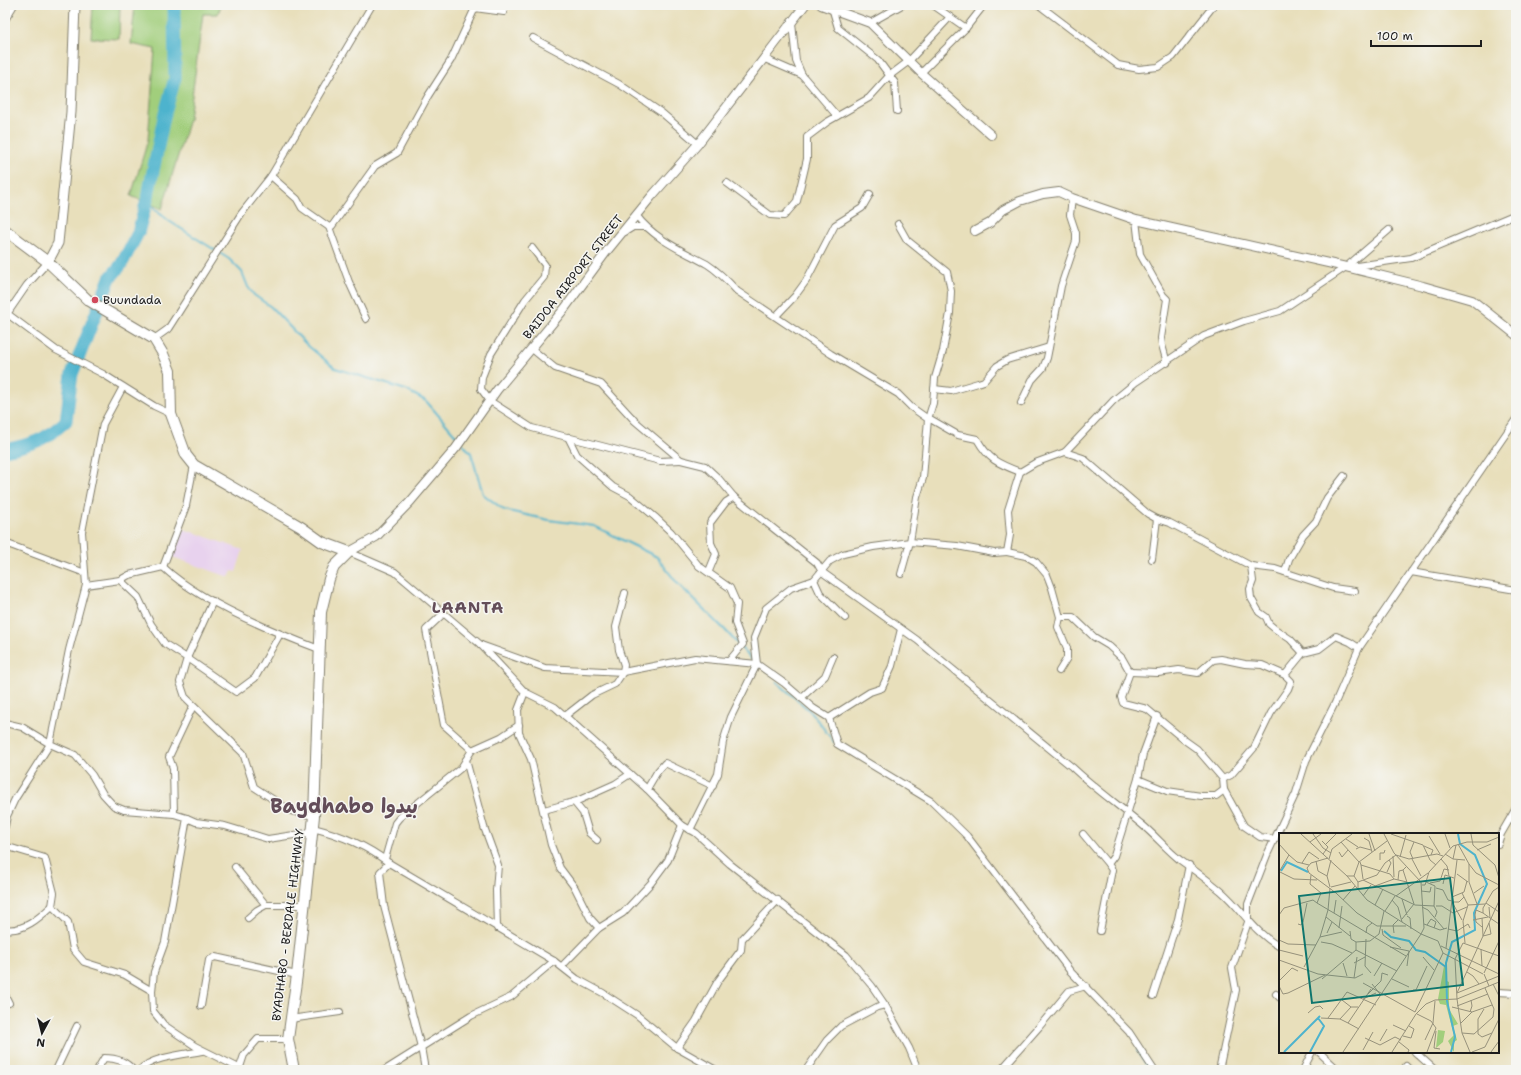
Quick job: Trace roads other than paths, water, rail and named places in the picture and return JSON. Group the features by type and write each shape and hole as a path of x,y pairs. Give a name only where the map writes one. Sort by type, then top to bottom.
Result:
{"main road":[{"path":"48,262 58,243 71,112 75,5"},
{"path":"5,230 48,262 88,300 154,339 163,354 170,371 171,414 186,455 194,465 301,527 322,542 349,552"},
{"name":"BYADHABO - BERDALE HIGHWAY","path":"294,1070 288,1039 297,975 314,816 321,612 329,579 334,567 349,552"}],"street":[{"path":"5,20 14,5"},
{"path":"154,339 168,329 241,214 271,176 372,5"},
{"name":"BAIDOA AIRPORT STREET","path":"349,552 376,537 410,502 456,448 490,401 565,308 618,237 698,144 765,59 805,5"},
{"path":"821,5 833,11 870,23 921,73 991,135"},
{"path":"870,23 902,5"},
{"path":"933,5 966,28"},
{"path":"921,73 966,28 984,5"},
{"path":"1039,5 1118,65 1139,69 1158,68 1173,57 1214,5"},
{"path":"329,228 332,226 375,166 397,153 428,96 451,60 473,6 504,12"},
{"path":"833,11 838,28 878,60 895,83 897,111"},
{"path":"727,183 770,216 784,216 798,201 807,159 807,137 837,116 869,98 889,76 909,61 950,17"},
{"path":"792,23 796,61 802,75 837,116"},
{"path":"533,38 620,84 662,113 698,144"},
{"path":"765,59 802,75"},
{"path":"271,176 298,199 302,208 329,228 349,282 366,320"},
{"path":"975,231 990,223 1003,210 1020,201 1043,194 1059,192 1136,220 1423,286 1472,300 1516,336"},
{"path":"776,316 796,296 806,281 835,225 862,208 870,194"},
{"path":"1021,403 1032,380 1043,368 1049,347 1061,286 1076,241 1076,233 1070,215 1072,198"},
{"path":"1346,268 1411,258 1516,214"},
{"path":"636,215 653,234 690,257 707,265 727,280 737,291 831,354 898,394 911,407 928,419 958,436 977,439 986,454 1006,467 1020,472"},
{"path":"1136,220 1140,254 1163,295 1167,299 1161,338 1167,363"},
{"path":"898,224 907,240 946,272 951,291 951,308 934,389 933,403 928,419 923,478 917,497 910,542 901,574"},
{"path":"618,237 632,227 646,227"},
{"path":"1007,552 1010,535 1008,510 1020,472 1035,463 1065,452 1114,400 1136,382 1167,363 1204,336 1244,321 1280,311 1346,268 1389,230"},
{"path":"532,248 545,265 544,277 525,300 491,354 481,383 481,389 490,401 532,428 660,461 681,460 705,466 720,479 734,497 816,563 822,572 901,629 1072,767 1092,786 1128,813 1180,859 1232,901 1248,922 1268,940 1279,946"},
{"path":"48,262 27,285 6,314 56,350 154,406 171,414"},
{"path":"934,389 951,391 984,381 997,366 1007,360 1049,347"},
{"path":"532,349 555,368 601,384 635,421 681,460"},
{"path":"5,826 7,816 15,799 50,744 69,650 86,585 82,532 103,424 123,387"},
{"path":"1219,1070 1236,990 1232,968 1248,922 1248,904 1296,793 1306,761 1335,703 1359,648 1371,634 1411,572 1516,419"},
{"path":"568,437 577,455 613,487 630,496 655,517 671,532 699,566 709,571 730,588 737,604 734,623 743,644"},
{"path":"1065,452 1083,458 1100,474 1117,485 1132,501 1157,519 1170,523 1251,566 1275,569 1333,588 1356,591"},
{"path":"163,567 186,506 194,465"},
{"path":"1285,572 1289,559 1303,534 1316,521 1327,498 1344,476"},
{"path":"709,571 716,554 711,543 710,523 726,502 734,497"},
{"path":"1152,559 1157,519"},
{"path":"690,830 718,774 723,742 731,717 756,664 754,638 766,608 791,588 814,580 830,561 843,554 873,547 910,542 957,546 994,553 1007,552 1026,556 1036,562 1047,575 1052,588 1060,617 1058,627 1067,648 1067,658 1059,671"},
{"path":"5,543 85,573"},
{"path":"349,552 395,572 481,645 525,692 555,707 647,789 682,825 846,955 872,986 885,1005 909,1048 918,1070"},
{"path":"1251,566 1253,581 1250,589 1251,598 1259,612 1266,617 1269,624 1290,639 1303,654"},
{"path":"86,585 120,580 129,575 163,567"},
{"path":"163,567 177,580 213,601 280,634 319,649"},
{"path":"1411,572 1516,590"},
{"path":"120,580 138,597 151,624 165,644 236,692 255,678 280,634"},
{"path":"814,580 820,593 845,618"},
{"path":"565,716 592,694 615,684 623,672 624,665 619,650 616,627 625,593"},
{"path":"213,601 187,658 180,682 185,697 243,753 254,787 291,811 314,816"},
{"path":"444,613 426,630 444,725 472,750"},
{"path":"1060,617 1073,617 1081,623 1094,638 1109,646 1122,658 1130,672 1121,697 1123,702 1146,710 1157,716 1175,734 1197,749 1224,779 1224,790 1244,826 1260,837 1275,839"},
{"path":"829,718 870,692 882,688 892,666 901,629"},
{"path":"1286,675 1303,654 1319,649 1336,636 1359,648"},
{"path":"729,661 743,644 754,638"},
{"path":"481,645 545,668 623,672 695,658 756,664 784,683 801,698 829,718 837,744 931,801 967,836 1070,971 1129,1032 1154,1070"},
{"path":"801,698 825,676 833,657"},
{"path":"1130,672 1158,674 1179,670 1198,673 1214,660 1221,659 1245,664 1262,665 1286,675 1291,681 1288,689 1271,713 1254,748 1231,775 1224,779"},
{"path":"525,692 518,710 519,733 531,759 551,845 560,868 575,888 590,918 599,928"},
{"path":"174,814 173,768 169,757 194,706"},
{"path":"1108,864 1114,856 1138,779 1143,754 1157,716"},
{"path":"5,723 22,727 50,744 75,755 92,775 103,794 114,806 124,810 174,814 196,822 225,826 268,839 307,833 312,828 341,835 375,852 387,861 562,966 577,979 603,993 637,1015 677,1048 716,1070"},
{"path":"425,1070 421,1047 384,906 380,872 387,861 395,823 399,818 461,768 472,750 501,737 519,725"},
{"path":"466,760 482,821 498,865 496,890 497,928"},
{"path":"647,789 657,772 665,763 713,786"},
{"path":"544,810 574,802 615,784 630,774"},
{"path":"1138,779 1167,791 1201,796 1216,796 1224,790"},
{"path":"574,802 583,813 589,833 597,840"},
{"path":"1499,841 1501,834 1516,808"},
{"path":"187,818 164,942 154,972 152,991 153,1011 164,1025 202,1051 239,1069 244,1055 258,1039 288,1039"},
{"path":"562,966 599,928 623,913 650,883 668,860 682,825"},
{"path":"1083,834 1112,870 1100,931"},
{"path":"5,846 45,858 54,893 52,906 35,922 12,930 5,930"},
{"path":"1153,996 1178,919 1189,865"},
{"path":"235,867 266,905"},
{"path":"677,1048 696,1021 718,981 741,950 742,939 778,900"},
{"path":"248,918 257,910 266,905 304,905"},
{"path":"52,906 68,922 73,949 84,962 125,975 152,991"},
{"path":"202,1006 209,960 215,957 297,975"},
{"path":"385,1070 471,1016 511,997 554,962"},
{"path":"1001,1070 1069,991 1086,986"},
{"path":"1499,992 1516,993"},
{"path":"5,996 8,1003"},
{"path":"806,1070 827,1040 841,1026 877,1007 885,1005"},
{"path":"290,1019 340,1012"},
{"path":"56,1070 77,1026"},
{"path":"140,1070 145,1064 202,1051"},
{"path":"1303,1070 1312,1053"},
{"path":"1320,1053 1336,1068"},
{"path":"1416,1053 1436,1070"},
{"path":"97,1070 104,1058 114,1058 129,1066 133,1070"}],"waterway":[{"path":"5,450 38,441 66,421 72,374 110,278 121,265 138,233 148,196 164,117 175,78 174,5"},
{"path":"148,196 153,208 169,221 229,259 242,272 248,287 254,295 271,307 307,345 335,368 406,390 426,401 459,439"},
{"path":"462,443 471,453 483,494 504,510 549,520 594,526 657,557 677,583 725,630 754,662"},
{"path":"777,682 810,711 834,742"},
{"path":"1049,948 1059,961"},
{"path":"1137,1049 1150,1070"}],"place":[{"name":"Buundada","path":"95,300"}],"district":[{"name":"LAANTA","path":"468,607"},
{"name":"Baydhabo بيدوا","path":"344,806"}]}
